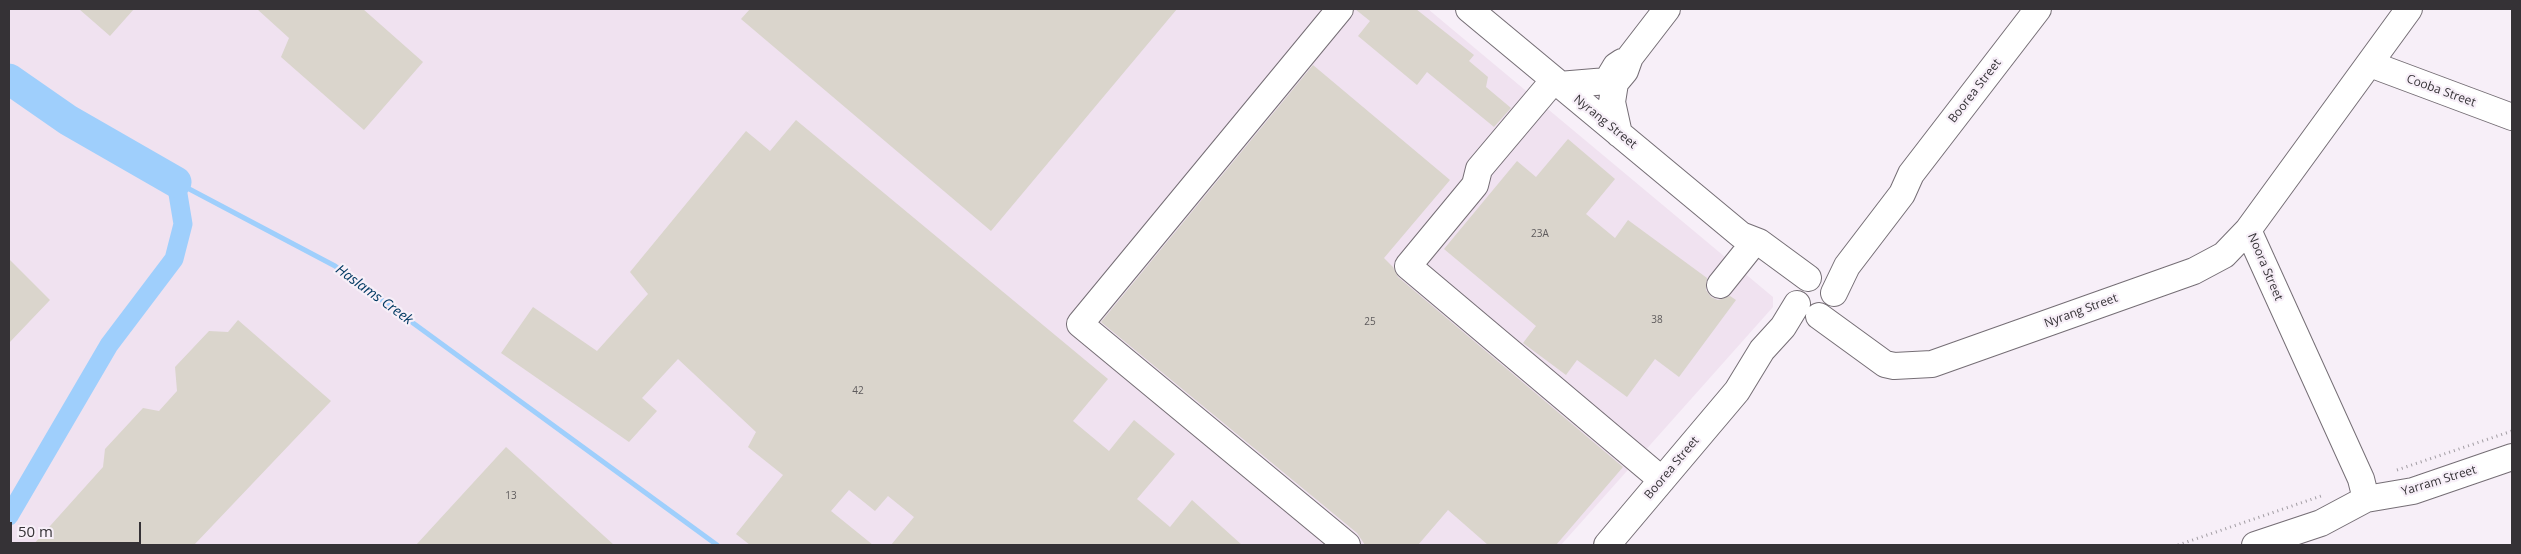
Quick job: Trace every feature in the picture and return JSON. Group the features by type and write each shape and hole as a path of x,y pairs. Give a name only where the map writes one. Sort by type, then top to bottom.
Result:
{"street":[{"path":"1340,9 1080,324 1347,545"},
{"name":"Nyrang Street","path":"1469,9 1619,134 1744,242 1814,297 1885,364 1932,364 2194,271 2224,256 2248,230"},
{"path":"1619,134 1612,102 1615,83 1625,71 1630,57 1667,9"},
{"name":"Boorea Street","path":"1606,545 1737,391 1762,350 1814,297 1833,262 1890,190 1911,174 2038,9"},
{"name":"Noora Street","path":"2366,499 2361,479 2248,230 2410,9"},
{"path":"1630,57 1616,66 1607,81 1557,82 1479,170 1475,185 1408,266 1662,480"},
{"name":"Cooba Street","path":"2370,64 2512,117"},
{"path":"1720,285 1744,242"},
{"name":"Yarram Street","path":"2255,545 2321,523 2366,499 2413,491 2512,457"}],"path":[{"name":"Yarram Street","path":"2392,472 2512,431"},
{"path":"2178,545 2325,495"}],"shaded area":[{"path":"9,9 1428,9 1773,297 1773,307 1561,545 9,545"}],"building":[{"path":"79,9 134,9 110,36"},
{"path":"257,9 363,9 423,62 364,130 281,57 289,38"},
{"path":"750,9 1177,9 991,231 741,19"},
{"path":"1355,9 1416,9 1474,55 1469,61 1488,77 1486,87 1511,108 1494,127 1427,72 1417,85 1358,36 1370,21"},
{"path":"1313,65 1450,180 1384,258 1393,267 1398,277 1623,467 1556,545 1488,545 1448,510 1418,545 1365,545 1357,533 1101,322"},
{"path":"796,120 1108,379 1073,421 1109,451 1134,420 1175,454 1137,499 1170,527 1192,500 1242,545 891,545 914,517 888,496 875,511 849,490 831,511 873,545 750,545 736,534 783,475 748,447 756,432 678,359 642,398 657,411 629,442 501,353 533,307 597,351 648,294 630,272 746,131 770,151"},
{"path":"1568,139 1615,179 1586,214 1615,238 1628,220 1707,278 1706,290 1711,297 1718,300 1730,296 1736,300 1679,377 1655,359 1627,397 1577,360 1566,375 1523,343 1536,326 1444,249 1517,161 1536,177"},
{"path":"9,259 50,300 9,343"},
{"path":"238,320 331,401 194,545 33,545 103,467 105,449 143,408 159,411 177,391 175,367 209,331 228,332"},
{"path":"506,447 614,545 416,545"}],"waterway":[{"name":"Haslams Creek","path":"9,79 68,120 176,182"},
{"name":"Haslams Creek","path":"176,182 335,266 717,545"},
{"path":"9,516 109,345 174,259 183,224 176,182"}]}
